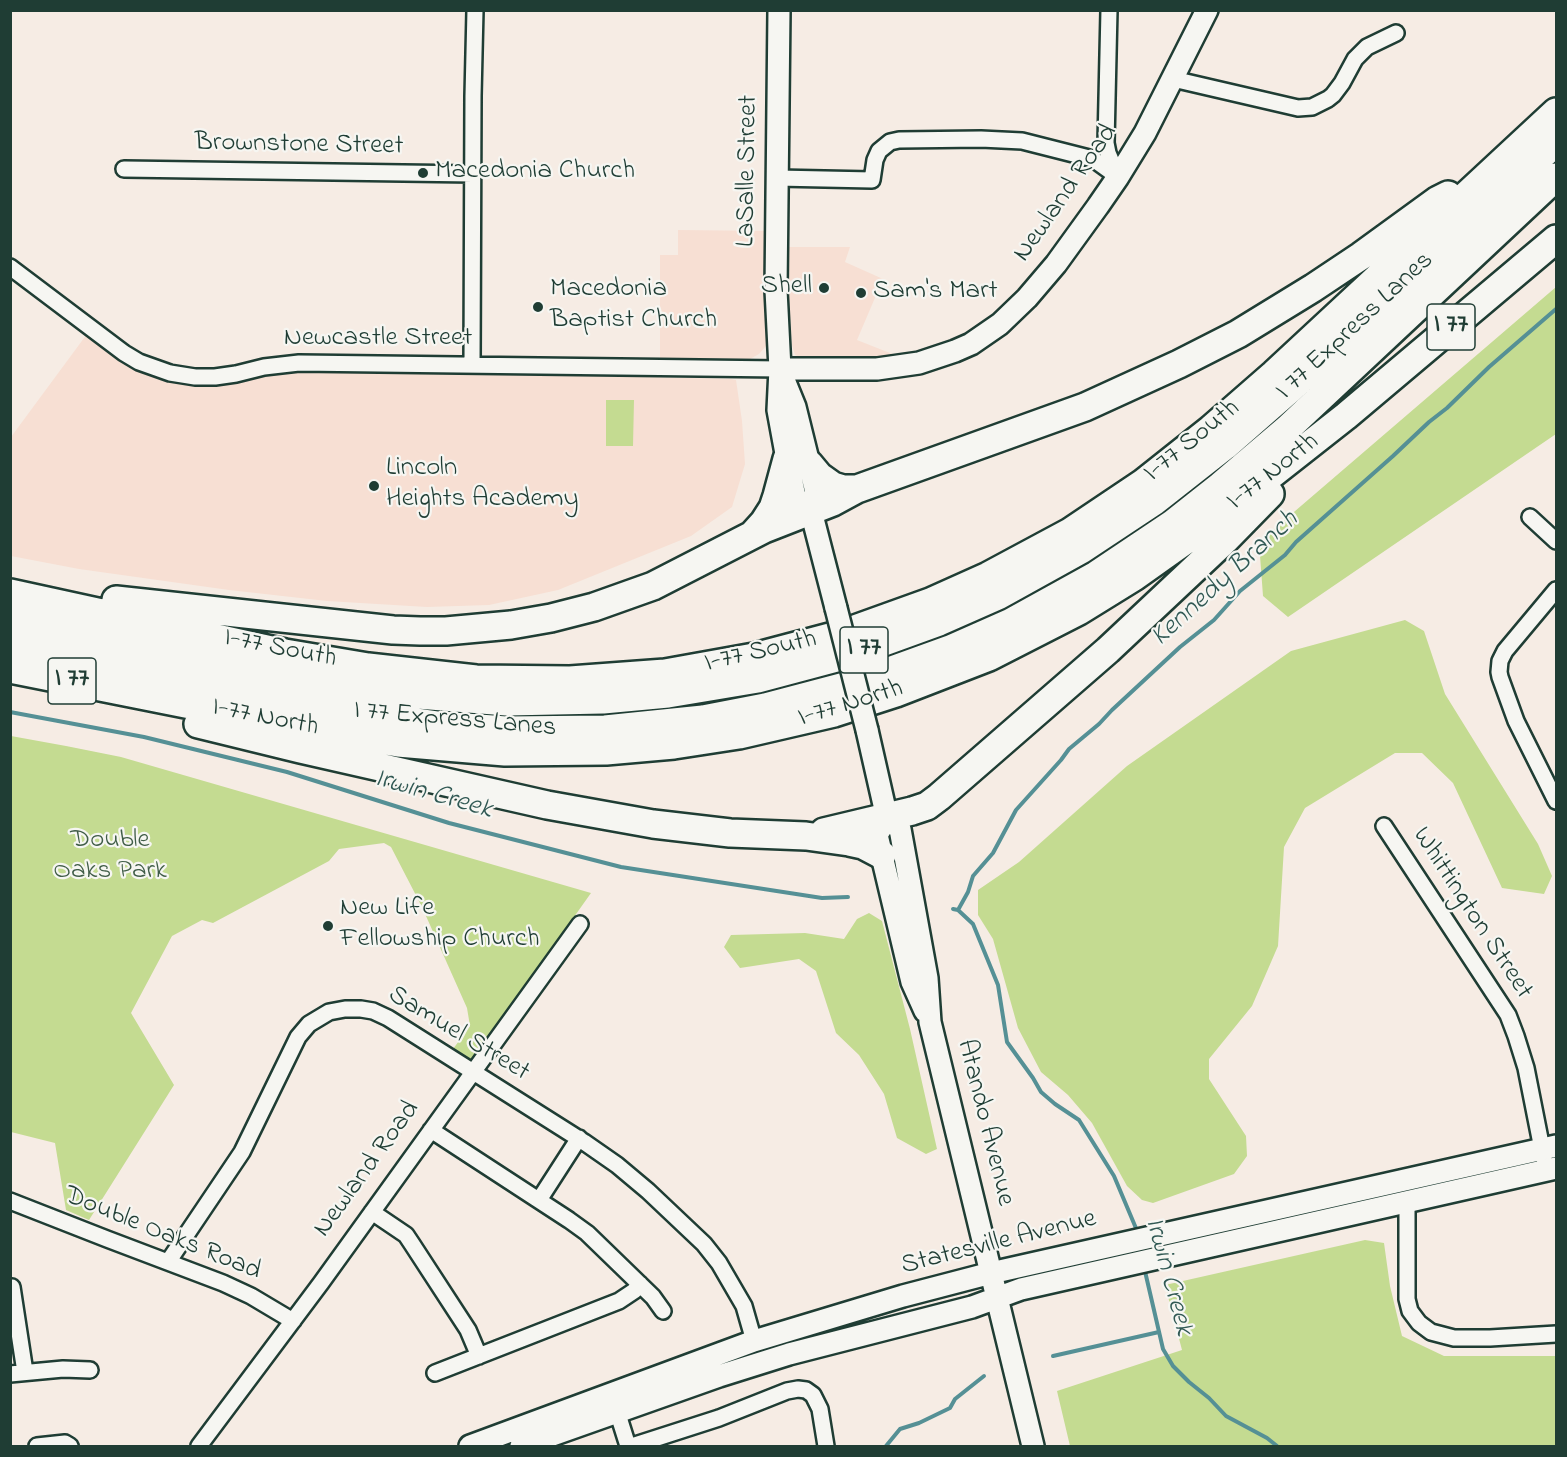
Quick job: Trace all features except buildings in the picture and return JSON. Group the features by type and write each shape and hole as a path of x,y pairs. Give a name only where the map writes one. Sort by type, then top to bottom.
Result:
{"highway":[{"name":"I-77 South","path":"10,591 285,653 378,668 476,679 539,681 665,673 725,663 814,642 873,624 959,590 1043,547 1118,500 1189,447 1243,402 1557,112"},
{"name":"I 77 Express Lanes","path":"10,620 324,682 414,695 496,701 571,702 668,694 758,679 848,655 939,622 1008,591 1081,550 1155,501 1225,446 1273,404 1557,142"},
{"path":"10,591 393,630 446,631 510,625 561,616 594,607 653,586 752,535 857,489 1074,411 1179,364 1289,304 1361,256 1438,200 1490,174"},
{"name":"I 77 Express Lanes","path":"10,647 340,711 438,725 506,730 605,729 703,719 775,705 856,683 930,657 1011,622 1122,559 1172,524 1235,474 1294,422 1557,177"},
{"name":"I-77 North","path":"10,669 272,722 436,747 494,751 572,752 640,748 769,729 834,713 907,689 979,661 1050,626 1107,594 1168,554 1346,416 1557,238"},
{"path":"806,836 920,809 939,797 1084,672 1225,540 1346,416"},
{"path":"752,535 764,522 798,461 833,486 857,489"},
{"path":"133,693 173,718 537,803 653,824 730,833 806,836 857,844 882,855"}],"main road":[{"name":"LaSalle Street","path":"779,10 776,290 780,369 778,410 798,461"},
{"name":"Newland Road","path":"780,369 877,369 919,363 955,351 986,334 1015,310 1039,285 1118,177 1145,133 1207,10"},
{"name":"LaSalle Street","path":"780,369 795,407 798,461 795,497 811,511 887,818"},
{"path":"795,407 797,395 803,384 816,374 827,370"},
{"name":"Atando Avenue","path":"930,1022 912,982 877,835 887,818 900,829 927,978 930,1022 1033,1446"},
{"name":"Statesville Avenue","path":"470,1446 754,1341 903,1296 991,1273 1549,1147"},
{"name":"Statesville Avenue","path":"521,1446 718,1376 789,1354 972,1307 1021,1289 1551,1169"}],"street":[{"path":"472,365 475,10"},
{"path":"1109,10 1106,143 1118,177"},
{"path":"1173,79 1298,108 1312,106 1333,95 1355,59 1367,47 1396,33"},
{"path":"777,178 872,180 879,151 890,142 981,139 1022,141 1093,159 1118,177"},
{"name":"Brownstone Street","path":"124,169 473,174"},
{"name":"Newcastle Street","path":"10,267 139,362 170,373 195,377 215,377 264,367 299,363 780,369"},
{"path":"1530,517 1557,541"},
{"path":"1556,801 1513,714 1499,672 1500,661 1505,651 1557,590"},
{"name":"Whittington Street","path":"1384,826 1508,1015 1549,1147 1551,1169"},
{"name":"Newland Road","path":"199,1446 580,924"},
{"name":"Samuel Street","path":"168,1262 242,1152 298,1037 309,1024 322,1016 345,1008 361,1009 373,1011 388,1018 579,1138 648,1191 704,1244 719,1263 744,1306 754,1341"},
{"path":"431,1130 587,1233 653,1297 663,1311"},
{"path":"539,1200 579,1138"},
{"name":"Double Oaks Road","path":"10,1201 237,1289 292,1321"},
{"path":"1407,1201 1407,1299 1410,1311 1419,1323 1431,1332 1454,1338 1557,1334"},
{"path":"372,1212 406,1235 468,1330 479,1356"},
{"path":"435,1373 620,1301 640,1284"},
{"path":"12,1287 18,1373 63,1369 90,1370"},
{"path":"617,1411 630,1446 719,1418 787,1391 806,1390 813,1395 820,1409 826,1446"},
{"path":"38,1446 64,1443 70,1446"}],"shaded area":[{"path":"678,230 771,231 766,346 759,354 750,359 660,358 660,255 678,255"},
{"path":"785,247 850,247 845,262 883,279 857,340 900,357 885,360 802,358 795,355 792,345"},
{"name":"Lincoln Heights Academy","path":"87,334 130,365 150,375 180,384 203,387 283,372 301,371 731,379 736,380 745,464 732,507 691,536 558,590 489,605 427,607 327,601 79,569 11,556 11,437"}],"green space":[{"path":"1556,287 1556,434 1288,617 1263,596 1259,542"},
{"path":"606,400 634,400 633,446 606,446"},
{"path":"1405,620 1424,631 1445,694 1538,844 1552,876 1544,894 1502,888 1453,783 1422,753 1395,753 1305,808 1284,847 1278,946 1252,1006 1209,1059 1209,1079 1246,1136 1247,1156 1234,1174 1153,1203 1142,1200 1127,1186 1092,1123 1068,1095 1041,1072 1018,1028 993,939 978,915 978,890 1019,862 1127,766 1291,651"},
{"name":"Double Oaks Park","path":"11,736 121,757 591,893 471,1062 453,1049 470,1026 467,1008 422,907 391,847 384,843 339,849 329,861 213,923 202,920 172,936 131,1013 174,1085 89,1220 66,1210 55,1143 11,1132"},
{"path":"869,913 882,921 910,1029 937,1149 926,1154 897,1138 884,1094 859,1055 836,1033 816,971 799,959 740,968 724,947 731,935 805,933 844,939 857,919"},
{"path":"1365,1240 1384,1243 1390,1286 1402,1336 1444,1356 1556,1356 1556,1446 1070,1446 1057,1391 1182,1350 1165,1285"}],"waterway":[{"name":"Kennedy Branch","path":"958,910 968,892 973,876 993,853 1016,810 1069,749 1099,724 1180,647 1214,620 1240,591 1285,555 1296,542 1556,309"},
{"name":"Irwin Creek","path":"10,712 144,737 287,772 449,823 621,867 822,898 848,897"},
{"name":"Irwin Creek","path":"953,909 958,910 973,924 998,985 1007,1042 1041,1092 1079,1120 1114,1176 1138,1233"},
{"name":"Irwin Creek","path":"1144,1267 1163,1349 1173,1366 1226,1416 1267,1438 1277,1446"},
{"path":"1053,1356 1159,1332"},
{"path":"886,1446 900,1429 919,1423 950,1408 955,1399 984,1376"}],"place":[{"name":"Macedonia Church","path":"423,173"},
{"name":"Shell","path":"824,288"},
{"name":"Sam's Mart","path":"861,293"},
{"name":"Macedonia Baptist Church","path":"538,307"},
{"name":"Lincoln Heights Academy","path":"374,486"},
{"name":"New Life Fellowship Church","path":"328,926"}]}
